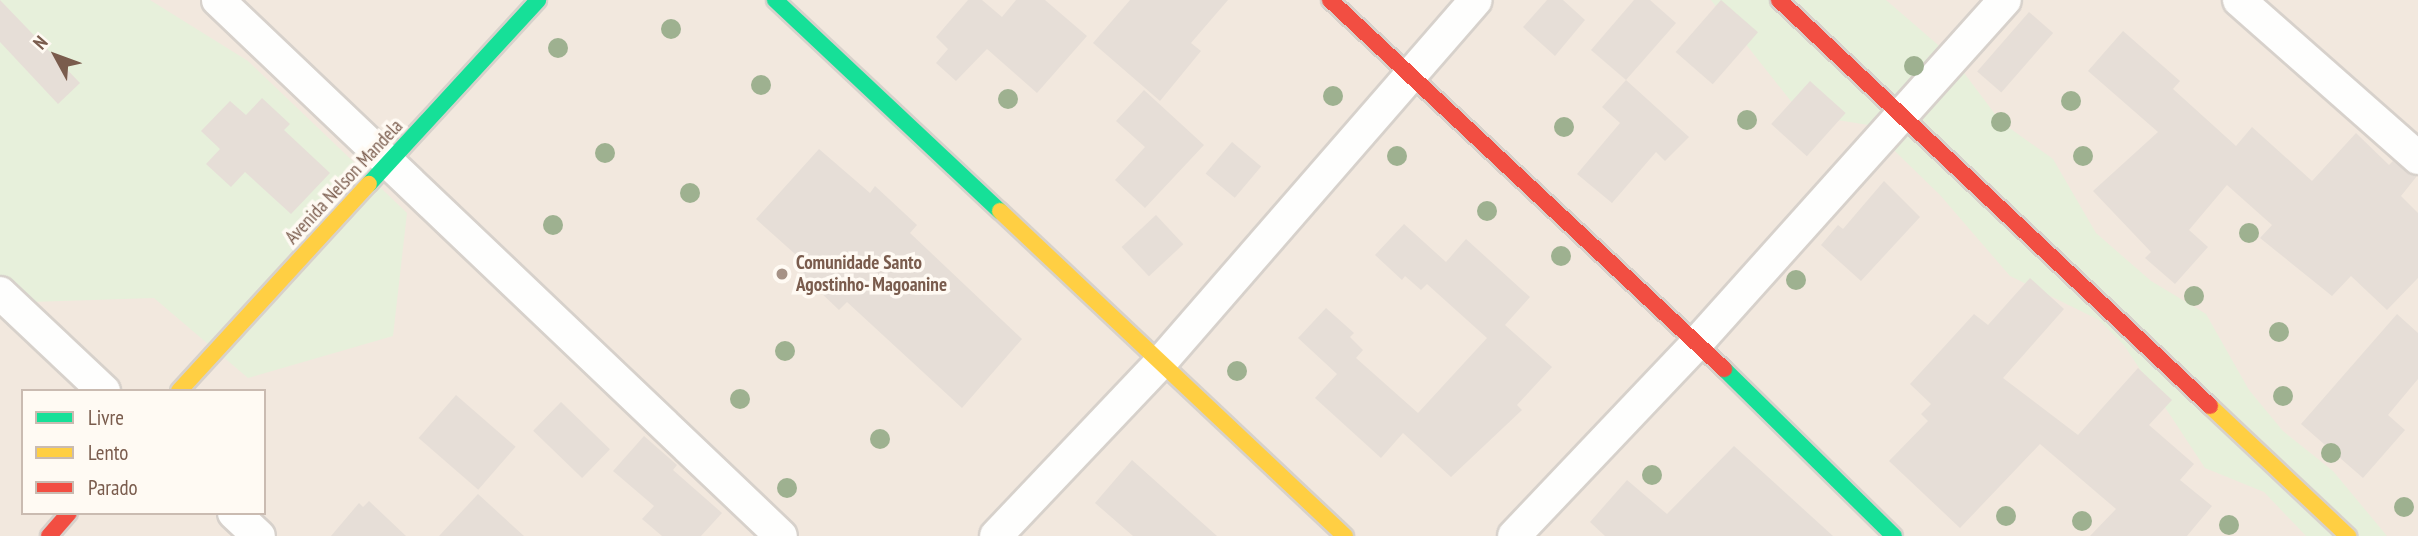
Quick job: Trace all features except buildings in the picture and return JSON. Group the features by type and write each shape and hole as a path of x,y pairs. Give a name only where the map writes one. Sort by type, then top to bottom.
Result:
{"street":[{"path":"218,0 392,162 780,536"},
{"name":"Avenida Nelson Mandela","path":"181,389 538,0"},
{"path":"775,0 1162,361 1345,536"},
{"path":"1330,0 1697,343 1894,536"},
{"path":"996,536 1162,361 1410,72 1476,0"},
{"path":"1779,0 2348,536"},
{"path":"1514,536 1697,343 2005,0"},
{"path":"2239,0 2418,158"},
{"path":"0,293 102,389"},
{"path":"49,536 67,515"},
{"path":"236,515 259,536"}],"shaded area":[{"path":"0,0 2418,0 2418,536 0,536"}],"green space":[{"path":"0,0 150,0 248,61 407,213 393,336 248,378 154,298 0,303"},
{"path":"1711,0 1886,0 1952,57 2001,122 2053,159 2096,233 2151,281 2206,314 2249,390 2283,431 2333,471 2387,536 2306,536 2264,492 2205,468 2124,345 2099,320 2010,276 1940,195 1868,125 1801,114"}],"traffic: fast":[{"path":"369,184 538,0"},
{"path":"775,0 1000,211"},
{"path":"1724,369 1894,536"}],"traffic: slow":[{"path":"181,389 369,184"},
{"path":"1000,211 1345,536"},
{"path":"2210,406 2348,536"}],"traffic: jam":[{"path":"1330,0 1724,369"},
{"path":"1779,0 2210,406"},
{"path":"49,536 67,515"}],"place":[{"name":"Comunidade Santo Agostinho- Magoanine","path":"782,274"}]}
